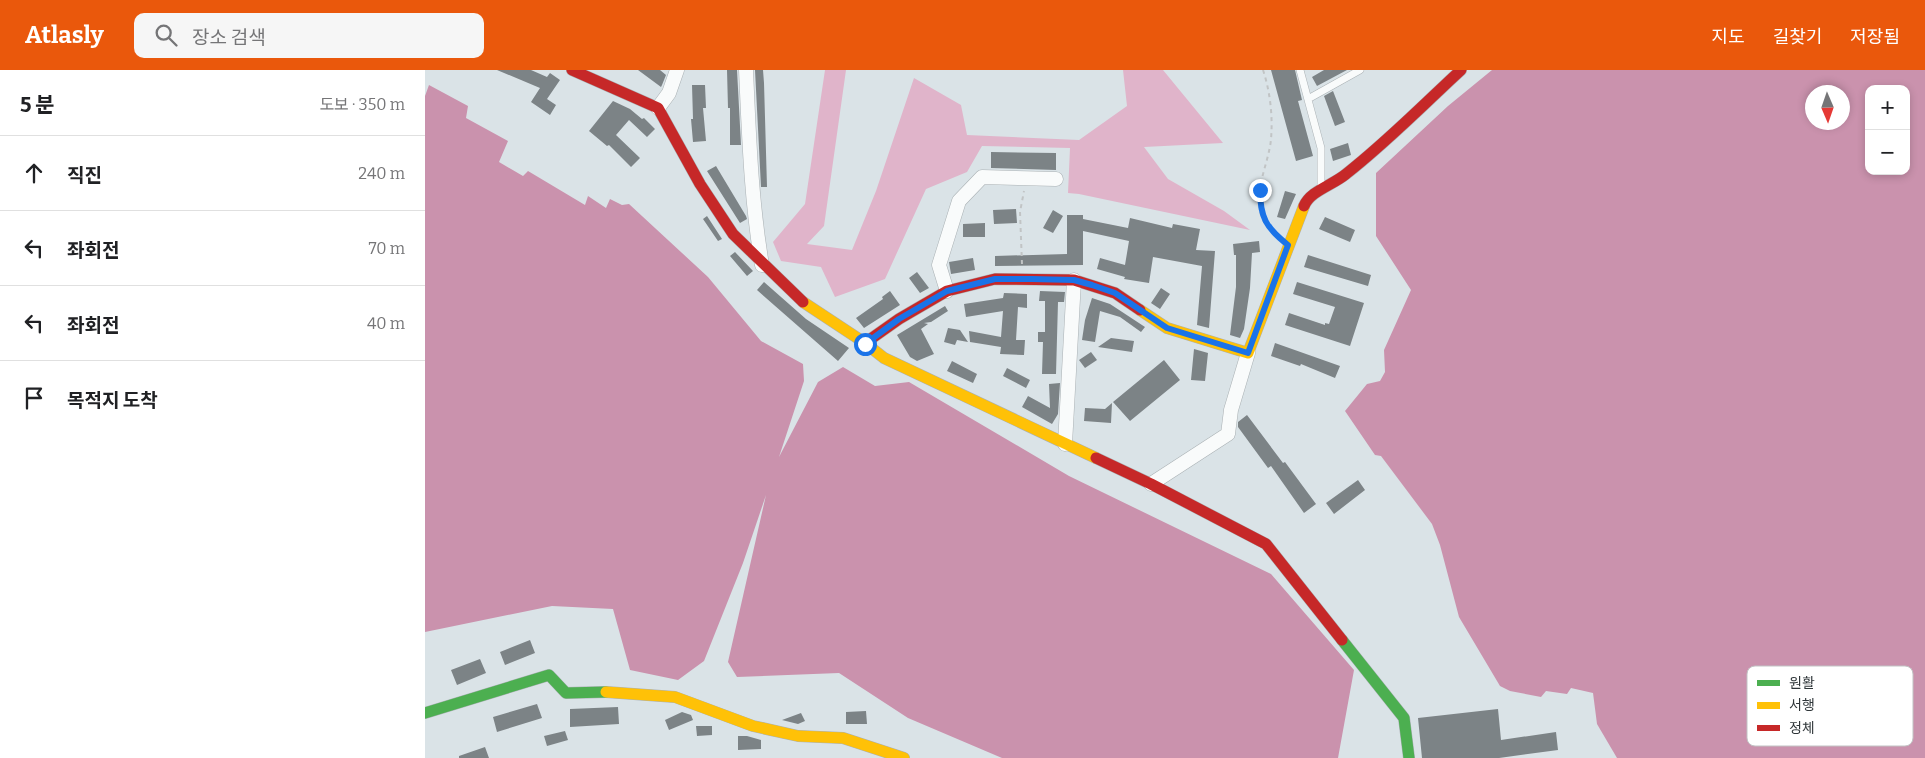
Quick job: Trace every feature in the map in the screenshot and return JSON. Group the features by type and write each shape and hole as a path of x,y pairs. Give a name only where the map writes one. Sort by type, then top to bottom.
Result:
{"street":[{"path":"572,70 658,108 700,184 733,234 762,265 813,310 884,358 1151,484 1266,544 1404,718 1409,758"},
{"path":"603,70 603,85"},
{"path":"658,108 669,93 677,70"},
{"path":"746,70 749,159 755,222 762,265"},
{"path":"1151,484 1228,434 1231,410 1248,353 1307,198 1338,180 1371,155 1461,70"},
{"path":"947,291 939,265 959,201 982,177 1056,179"},
{"path":"865,344 899,319 947,291 995,279 1074,280 1115,293 1167,328 1248,353"},
{"path":"1065,444 1074,280"},
{"path":"425,713 549,675 566,693 611,692 675,697 753,726 798,736 843,738 904,758"}],"lane":[{"path":"1301,70 1321,148 1321,190"},
{"path":"1308,99 1360,70"}],"path":[{"path":"1263,70 1273,118 1271,141 1260,190 1260,208 1264,222 1278,238 1288,245"},
{"path":"1022,279 1020,212 1026,179"}],"shaded area":[{"path":"825,70 846,70 824,226 807,244 852,250 876,191 914,78 961,105 967,135 1079,140 1127,106 1123,70 1163,70 1223,143 1144,147 1168,179 1224,211 1250,230 1068,193 1070,148 982,146 967,172 926,189 885,279 835,297 821,267 781,261 773,242 805,204"},
{"path":"1492,70 1925,70 1925,758 1617,758 1597,724 1593,693 1571,688 1567,694 1546,691 1541,697 1510,691 1500,686 1459,617 1440,545 1432,524 1381,456 1375,455 1345,411 1367,384 1380,381 1385,372 1384,350 1411,290 1376,236 1376,173 1448,106"},
{"path":"429,85 468,106 466,118 508,141 499,162 523,176 528,171 585,205 588,196 606,208 610,199 622,205 629,204 708,277 761,341 803,364 804,381 779,457 818,382 843,367 875,386 909,382 1069,476 1271,574 1354,670 1338,758 1002,758 908,718 839,673 737,677 728,662 766,495 743,563 704,661 678,680 630,670 613,609 552,606 425,632 425,96"}],"building":[{"path":"497,70 531,70 547,77 550,73 560,80 547,99 556,105 550,115 531,102 540,88"},
{"path":"638,70 660,70 666,75 661,87"},
{"path":"727,70 737,70 741,145 730,145"},
{"path":"755,70 763,70 767,187 761,187"},
{"path":"1271,70 1295,70 1302,100 1298,101 1313,156 1296,161"},
{"path":"1324,70 1347,70 1317,86 1312,77"},
{"path":"692,85 705,85 706,108 703,108 706,141 693,142 691,119 693,119"},
{"path":"1333,91 1345,122 1335,126 1324,96"},
{"path":"613,101 630,109 642,119 644,118 655,129 647,137 629,120 616,135 640,158 631,167 609,145 607,146 589,131"},
{"path":"1348,143 1351,155 1333,161 1330,149"},
{"path":"991,152 1056,153 1056,170 991,168"},
{"path":"716,166 746,216 747,219 740,223 707,171"},
{"path":"1285,191 1296,194 1285,219 1277,217"},
{"path":"1016,209 1017,223 994,224 993,210"},
{"path":"1053,210 1063,216 1053,233 1043,228"},
{"path":"1067,215 1083,215 1083,219 1128,228 1130,218 1172,228 1173,224 1200,229 1196,250 1215,251 1209,328 1197,325 1202,266 1153,257 1149,283 1124,279 1125,277 1097,269 1100,258 1125,265 1129,241 1083,231 1083,265 995,266 995,256 1067,254"},
{"path":"707,216 722,239 718,241 703,219"},
{"path":"1325,217 1355,230 1350,242 1319,229"},
{"path":"985,223 985,237 963,237 963,224"},
{"path":"1259,241 1260,252 1252,253 1250,288 1244,329 1240,338 1230,335 1236,287 1236,255 1234,255 1233,244"},
{"path":"735,252 753,271 747,276 730,256"},
{"path":"1308,255 1371,275 1368,286 1304,267"},
{"path":"973,258 975,270 951,274 949,262"},
{"path":"917,272 929,288 920,293 909,278"},
{"path":"764,282 806,319 849,348 838,361 757,290"},
{"path":"1297,282 1364,303 1350,346 1285,325 1289,313 1325,325 1325,323 1329,324 1335,307 1293,294"},
{"path":"1161,288 1170,294 1160,309 1151,303"},
{"path":"890,291 900,305 864,328 856,318 883,299 882,297"},
{"path":"1040,291 1065,292 1064,302 1058,302 1056,374 1042,374 1043,342 1038,342 1038,332 1045,332 1045,301 1039,301"},
{"path":"1004,293 1027,294 1027,308 1018,307 1016,340 1025,340 1024,355 1000,354 1001,347 970,342 969,331 1001,337 1003,311 966,317 964,304 1003,298"},
{"path":"1092,298 1110,304 1145,327 1141,332 1120,317 1100,311 1095,342 1082,340 1085,320"},
{"path":"945,306 948,311 931,322 924,323 928,324 921,329 934,354 917,361 910,357 897,335"},
{"path":"948,328 960,330 968,342 957,340 955,345 944,342"},
{"path":"1111,338 1134,341 1132,352 1098,347"},
{"path":"1275,343 1340,366 1335,378 1301,364 1300,366 1271,356"},
{"path":"1194,349 1208,353 1205,381 1191,380"},
{"path":"1091,352 1097,360 1085,368 1079,360"},
{"path":"1164,360 1180,380 1130,421 1113,402"},
{"path":"952,361 977,374 973,383 947,371"},
{"path":"1007,368 1030,380 1026,388 1003,376"},
{"path":"1060,383 1058,414 1052,424 1022,407 1028,396 1050,408 1049,384"},
{"path":"1112,403 1111,423 1084,421 1085,408 1105,409"},
{"path":"1247,415 1316,504 1304,513 1271,466 1268,468 1238,427 1238,422"},
{"path":"1358,480 1365,490 1334,514 1326,503"},
{"path":"530,640 535,653 505,665 500,652"},
{"path":"480,659 486,673 457,685 451,670"},
{"path":"537,704 542,718 497,732 493,717"},
{"path":"618,707 619,724 570,727 570,709"},
{"path":"1498,709 1501,740 1556,732 1558,750 1499,758 1422,758 1418,718"},
{"path":"866,711 867,724 846,724 846,712"},
{"path":"682,712 691,715 693,720 669,730 665,720"},
{"path":"801,713 805,721 798,724 782,720"},
{"path":"696,726 712,726 712,735 697,736"},
{"path":"565,731 568,740 547,746 544,736"},
{"path":"738,736 747,736 761,740 761,749 738,750"},
{"path":"485,747 489,758 459,758 459,756"}],"traffic: fast":[{"path":"1342,640 1404,718 1409,758"},
{"path":"425,713 549,675 566,693 606,692"}],"traffic: slow":[{"path":"1140,310 1167,328 1248,353 1304,206"},
{"path":"803,302 865,343 884,358 1096,458"},
{"path":"606,692 675,697 753,726 798,736 843,738 904,758"}],"traffic: jam":[{"path":"572,70 658,108 700,184 733,234 803,302"},
{"path":"1304,206 1311,196 1341,178 1361,162 1461,70"},
{"path":"865,343 899,319 947,291 995,279 1074,280 1115,293 1140,310"},
{"path":"1096,458 1151,484 1266,544 1342,640"}],"route":[{"path":"865,344 899,319 947,291 995,279 1032,279 1074,280 1092,285 1115,293 1167,328 1248,353 1288,245 1278,238 1264,222 1260,208 1260,190"}]}
